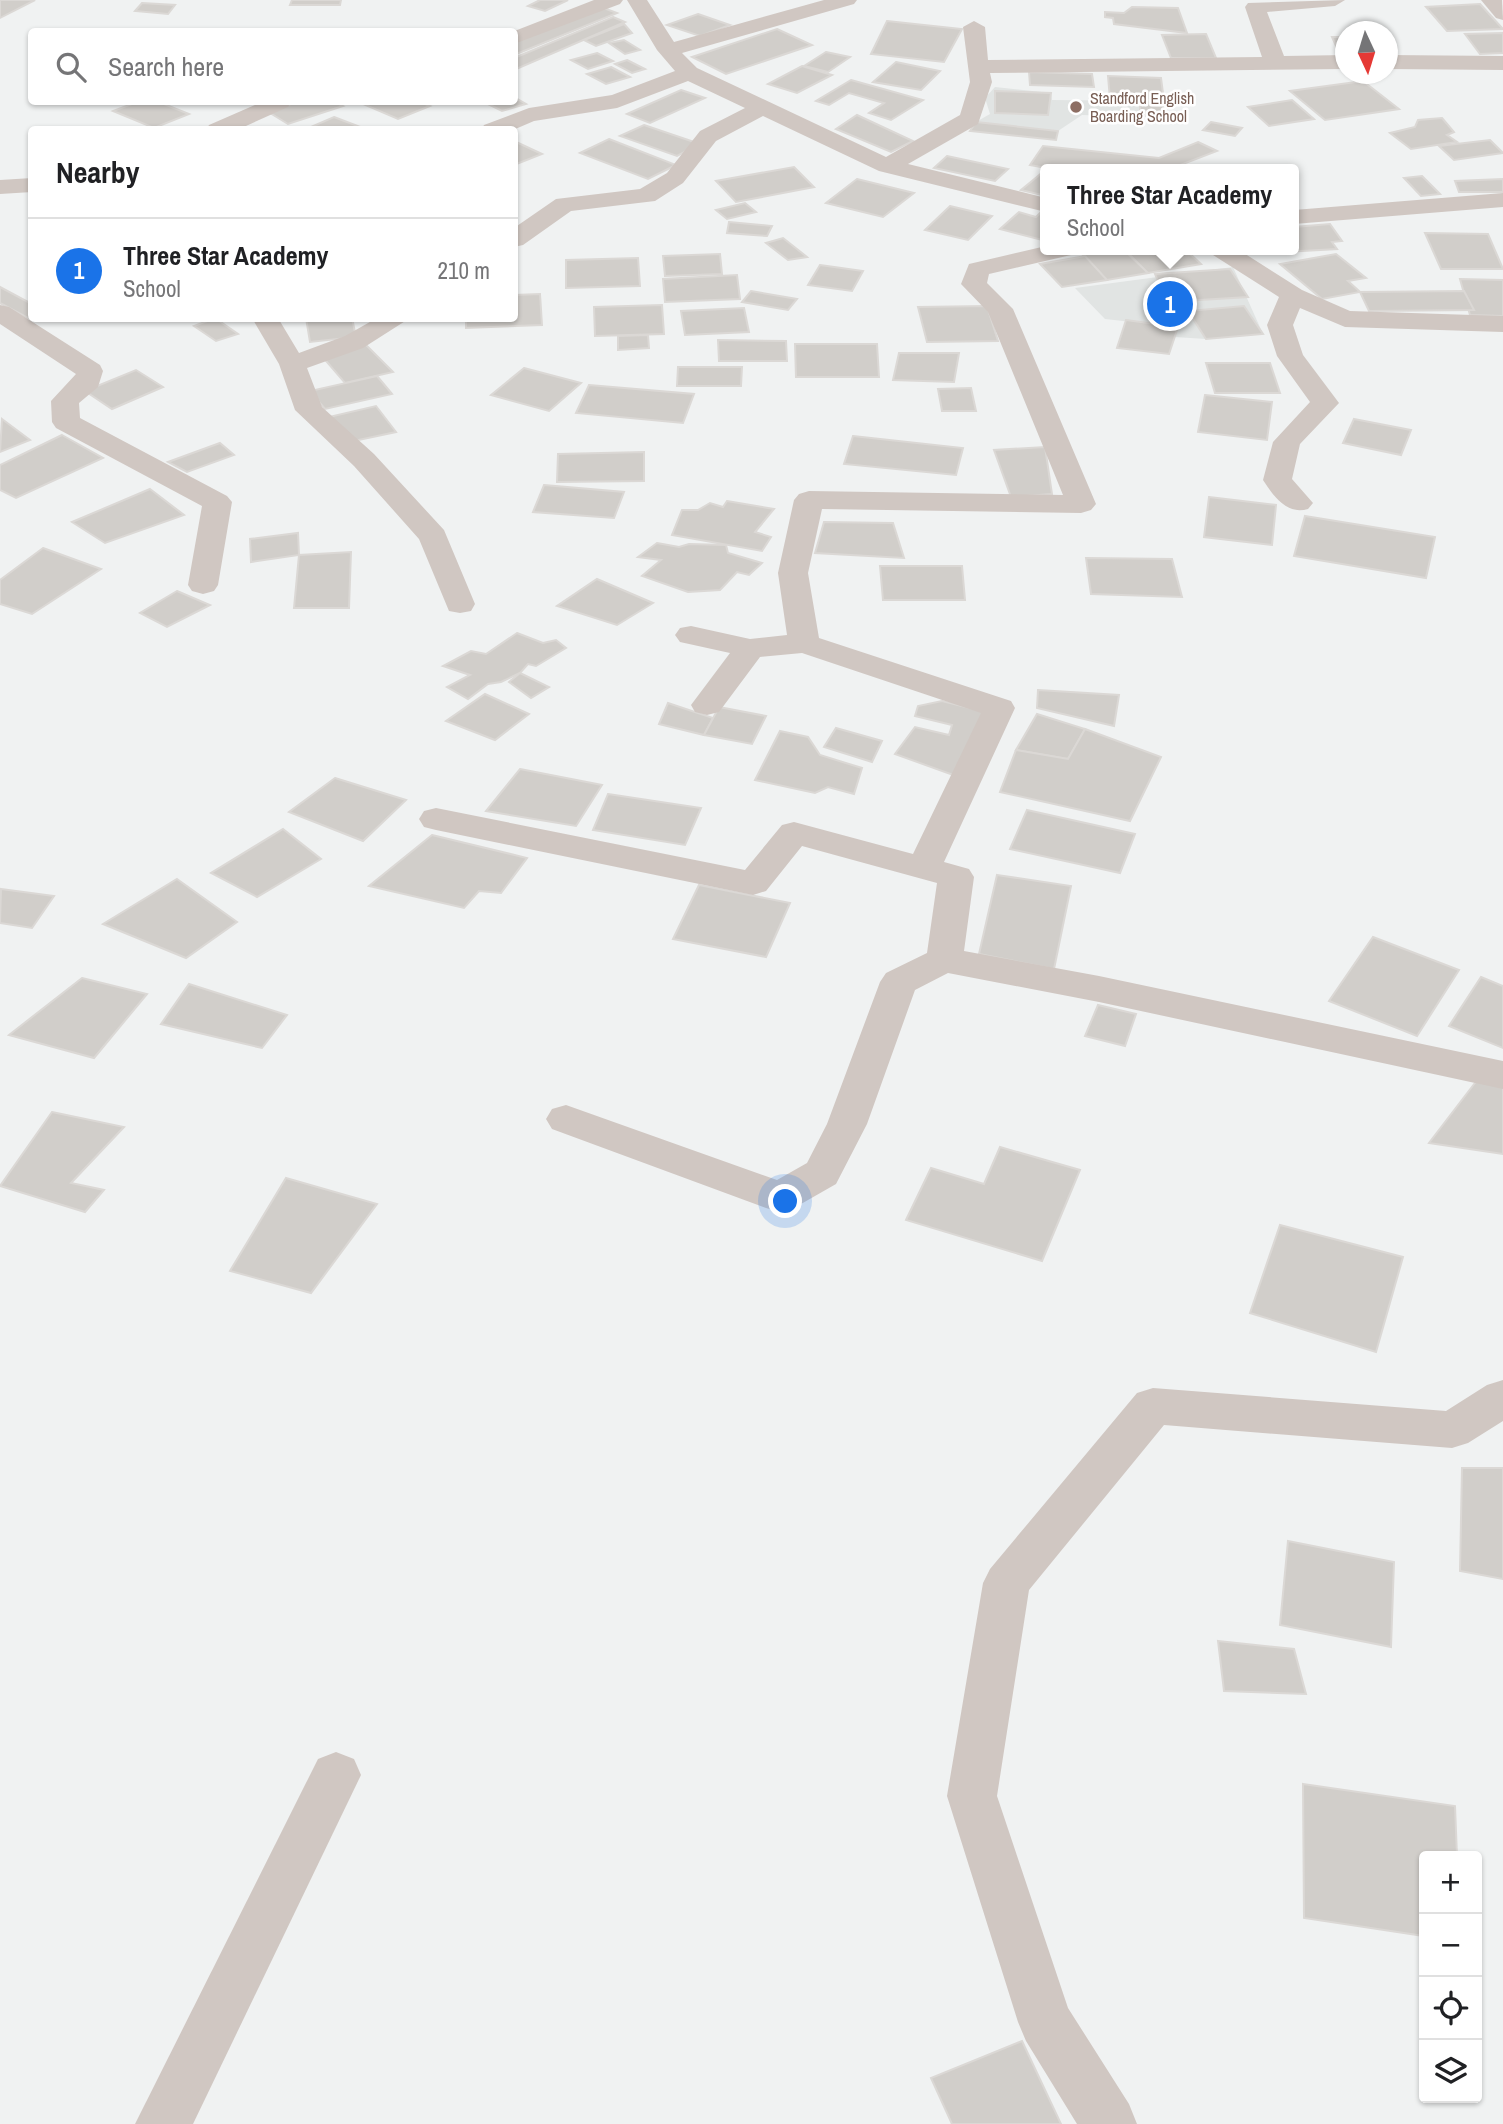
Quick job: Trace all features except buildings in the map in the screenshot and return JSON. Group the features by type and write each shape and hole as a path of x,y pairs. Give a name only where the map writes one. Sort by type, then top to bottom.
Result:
{"street":[{"path":"518,36 613,0"},
{"path":"637,0 668,50 690,73 887,166 1040,204"},
{"path":"668,50 847,0"},
{"path":"1275,62 1246,4 1335,0"},
{"path":"1491,0 1503,14"},
{"path":"887,166 970,119 981,82 974,27"},
{"path":"978,67 1335,62"},
{"path":"1398,62 1503,63"},
{"path":"503,126 530,116 617,101 690,73"},
{"path":"226,126 273,105"},
{"path":"518,237 565,204 646,196 675,178 708,136 763,107"},
{"path":"0,187 28,185"},
{"path":"1299,217 1503,200"},
{"path":"804,643 793,573 809,500 1081,504 1000,309 974,284 978,269 1040,255"},
{"path":"1231,255 1293,295 1345,319 1503,324"},
{"path":"1293,295 1280,326 1290,356 1325,403 1287,442 1277,480 1298,503"},
{"path":"0,313 90,371 88,381 65,401 66,422 217,502 203,585"},
{"path":"267,322 292,364 309,410 364,460 433,536 460,604"},
{"path":"292,364 354,342 390,322"},
{"path":"691,635 750,648 804,643 999,708 925,866"},
{"path":"707,705 750,648"},
{"path":"436,819 753,883 794,833 925,866 956,877 944,960"},
{"path":"566,1119 780,1197 822,1173 847,1124 899,982 944,960 1099,989 1503,1075"},
{"path":"1109,2124 1045,2022 972,1796 1007,1583 1153,1406 1452,1430 1503,1398"},
{"path":"163,2124 336,1775"}],"shaded area":[{"name":"Standford English Boarding School","path":"995,87 1051,93 1052,100 1163,101 1165,118 1082,115 1058,131 1056,140 974,131 976,122 990,114 985,98"},
{"path":"1233,267 1263,334 1206,339 1175,337 1177,327 1105,319 1075,288"}],"place":[{"name":"Standford English Boarding School","path":"1076,107"},
{"name":"Three Star Academy","path":"1170,304"}]}
